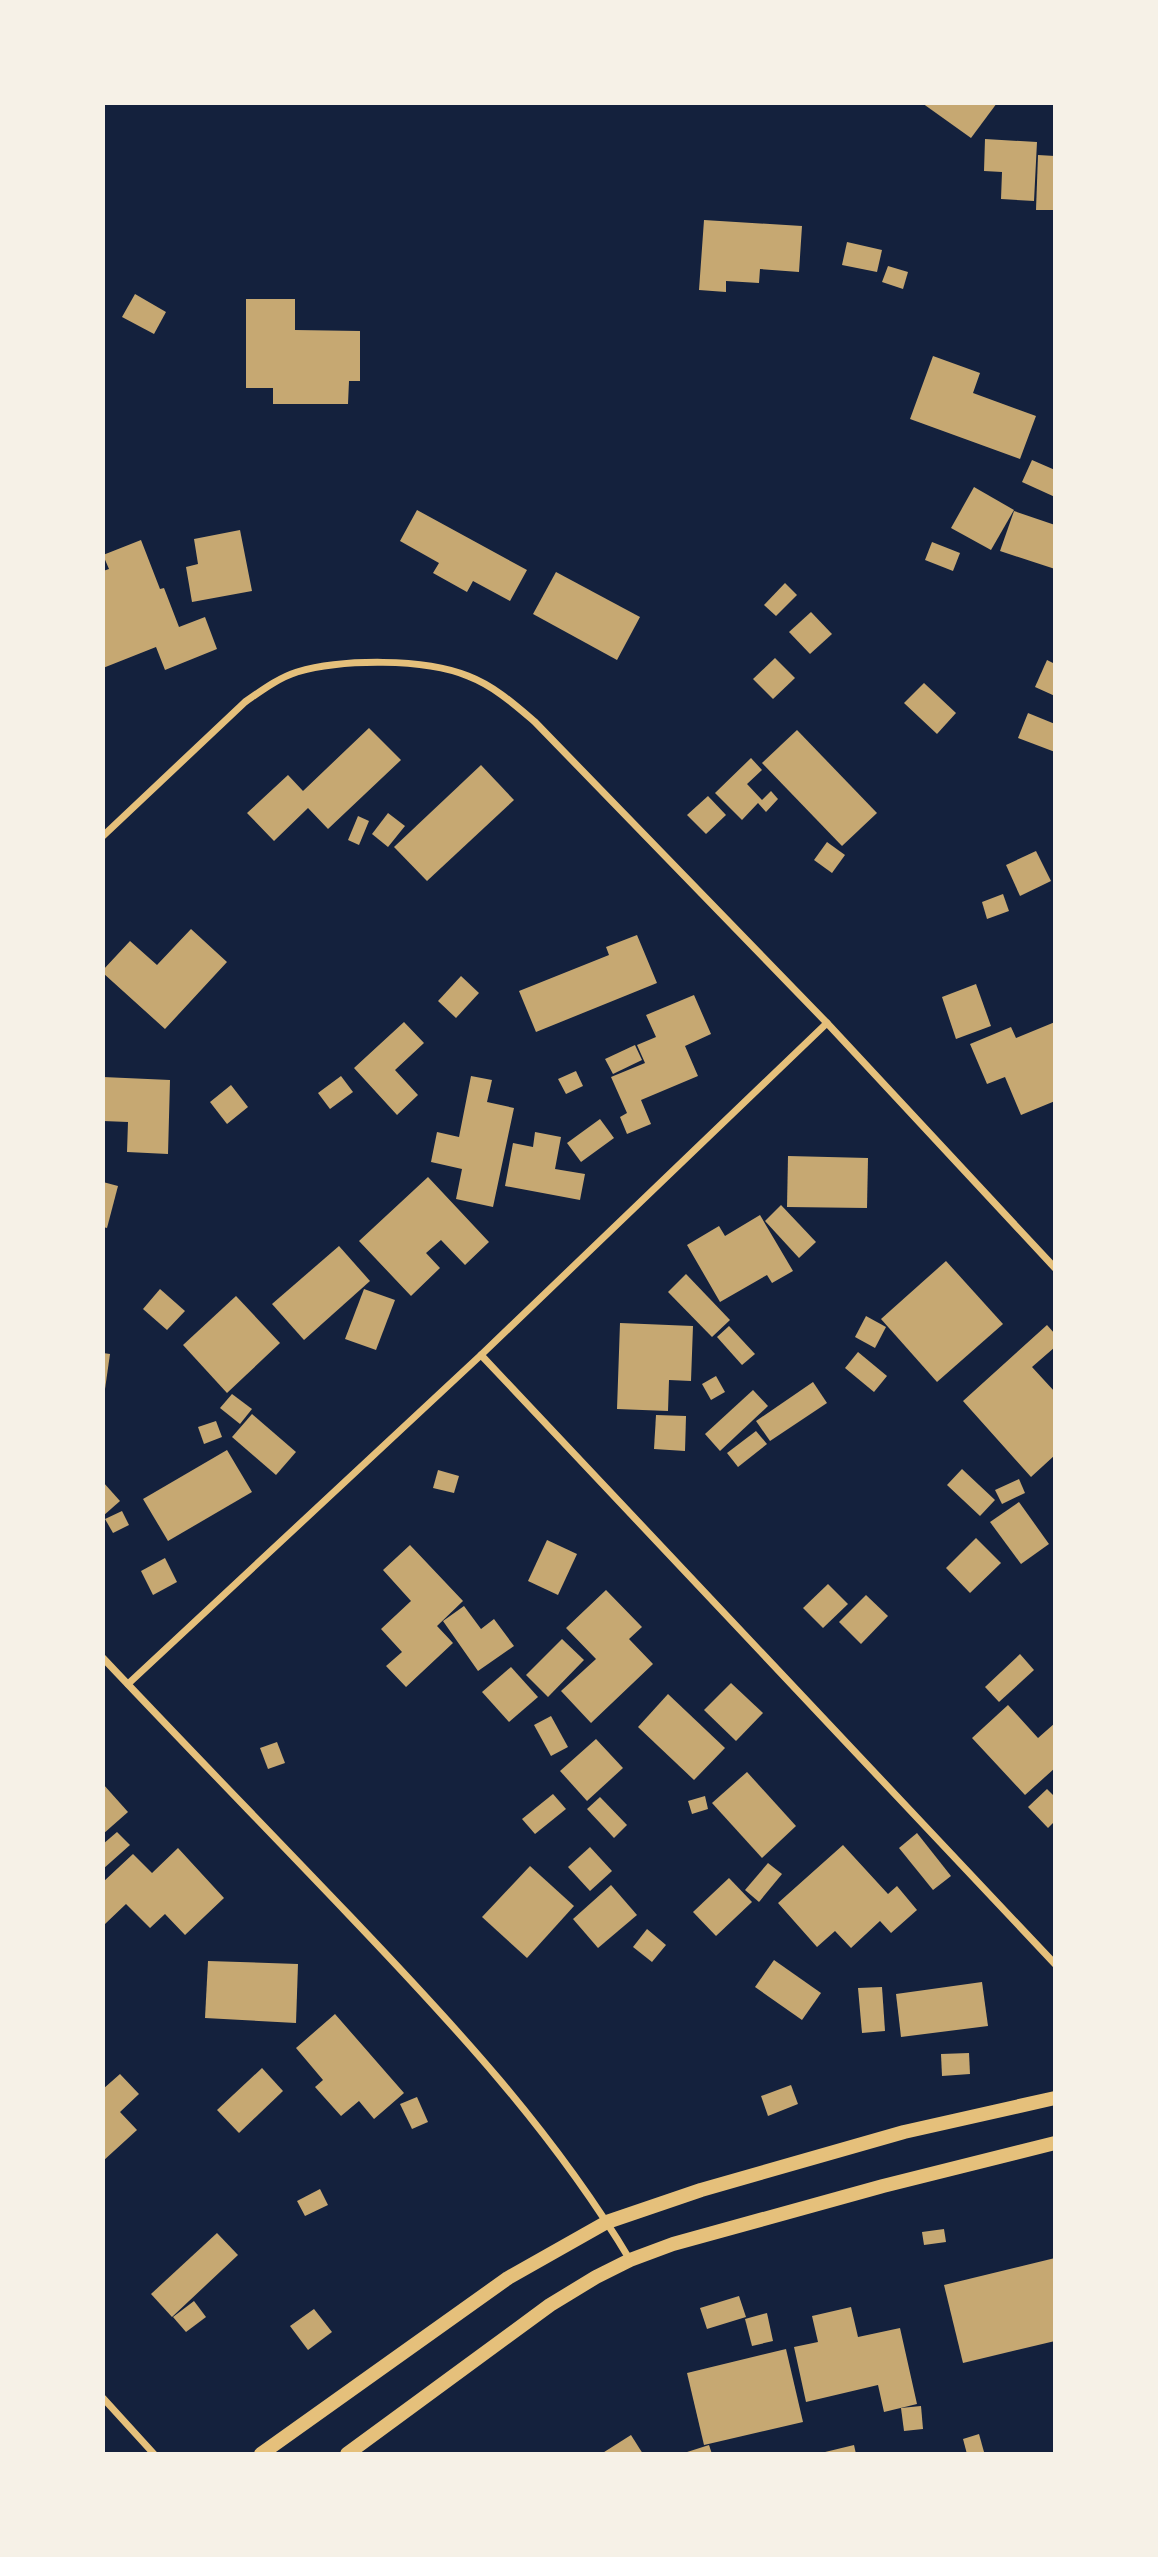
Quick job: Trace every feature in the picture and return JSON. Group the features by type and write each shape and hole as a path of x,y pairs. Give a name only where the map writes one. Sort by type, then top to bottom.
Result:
{"main road":[{"path":"261,2454 508,2278 607,2222 701,2190 904,2132 1055,2098"},
{"path":"347,2454 550,2305 630,2260 673,2244 883,2186 1055,2143"}],"street":[{"path":"103,836 245,702 270,685 295,673 327,666 389,663 449,670 468,676 513,702 534,722 827,1023 1055,1268"},
{"path":"128,1684 481,1355 827,1023"},
{"path":"481,1355 1055,1964"},
{"path":"103,1658 424,1994 546,2135 582,2183 630,2260"},
{"path":"103,2398 154,2454"}],"building":[{"path":"922,103 997,103 971,138"},
{"path":"985,139 1037,142 1034,201 1001,199 1002,172 984,171"},
{"path":"1038,155 1055,156 1055,210 1036,210"},
{"path":"704,220 802,226 799,272 760,269 759,283 726,281 726,292 699,290"},
{"path":"847,242 882,250 877,272 842,265"},
{"path":"888,266 908,272 903,289 882,282"},
{"path":"135,294 166,312 154,334 122,317"},
{"path":"246,299 295,299 295,330 360,331 360,381 349,381 348,404 273,404 273,388 246,388"},
{"path":"933,356 980,373 973,393 1036,416 1020,459 910,419"},
{"path":"1032,460 1055,470 1055,497 1022,482"},
{"path":"974,487 1014,510 991,550 951,528"},
{"path":"417,510 527,570 510,601 473,581 467,592 433,573 439,563 400,541"},
{"path":"1014,511 1055,525 1055,569 1000,551"},
{"path":"240,530 252,591 192,602 186,567 198,564 194,539"},
{"path":"141,540 160,589 164,588 179,627 205,617 217,649 165,670 156,647 103,668 103,571 109,569 103,555"},
{"path":"932,542 960,553 953,571 925,560"},
{"path":"556,572 640,617 617,660 533,614"},
{"path":"785,583 797,595 776,616 764,605"},
{"path":"811,612 832,634 810,654 789,632"},
{"path":"775,658 795,678 773,699 753,679"},
{"path":"1047,660 1055,664 1055,696 1035,687"},
{"path":"924,683 956,713 937,734 904,703"},
{"path":"1028,713 1055,724 1055,752 1018,738"},
{"path":"369,728 401,760 328,829 308,808 274,841 247,813 288,775 303,791"},
{"path":"797,730 877,813 842,846 762,763"},
{"path":"751,758 762,770 747,784 762,800 771,791 778,799 766,812 758,803 742,820 715,793"},
{"path":"481,765 514,800 427,881 394,847"},
{"path":"708,796 726,815 706,834 687,815"},
{"path":"388,813 405,826 388,847 372,834"},
{"path":"358,816 369,821 359,845 348,840"},
{"path":"827,842 845,855 832,873 814,860"},
{"path":"1036,851 1051,881 1020,896 1006,865"},
{"path":"1003,894 1009,911 987,919 982,902"},
{"path":"191,929 227,962 165,1029 103,973 103,970 130,941 157,965"},
{"path":"637,935 657,983 536,1032 519,991 609,955 606,947"},
{"path":"461,976 479,993 456,1018 438,1001"},
{"path":"976,984 991,1026 956,1039 942,997"},
{"path":"694,995 711,1034 685,1046 698,1076 641,1100 651,1124 627,1134 620,1117 627,1113 611,1077 645,1063 637,1045 656,1037 646,1015"},
{"path":"404,1022 424,1043 395,1070 418,1095 397,1115 354,1068"},
{"path":"1055,1022 1055,1101 1021,1115 1005,1077 987,1084 970,1044 1011,1027 1016,1038"},
{"path":"635,1045 642,1060 613,1074 605,1059"},
{"path":"576,1071 583,1086 566,1094 558,1079"},
{"path":"341,1076 353,1092 330,1109 318,1093"},
{"path":"471,1076 492,1080 487,1102 514,1108 493,1207 456,1199 462,1169 431,1162 437,1132 459,1137"},
{"path":"103,1077 170,1080 168,1154 127,1152 128,1122 103,1121"},
{"path":"231,1085 248,1107 227,1124 210,1102"},
{"path":"600,1119 614,1138 581,1162 567,1143"},
{"path":"535,1132 561,1137 555,1169 585,1174 580,1200 505,1186 513,1143 533,1147"},
{"path":"788,1156 868,1158 867,1208 787,1207"},
{"path":"428,1177 489,1242 465,1265 441,1240 426,1253 440,1268 411,1296 359,1241"},
{"path":"103,1182 118,1186 107,1228 103,1227"},
{"path":"781,1205 816,1242 799,1258 765,1221"},
{"path":"760,1215 793,1271 772,1283 767,1275 720,1302 687,1245 719,1226 725,1236"},
{"path":"339,1246 370,1281 304,1340 272,1304"},
{"path":"946,1261 1003,1324 937,1382 881,1319"},
{"path":"686,1274 730,1320 712,1337 668,1292"},
{"path":"160,1289 185,1311 167,1330 143,1309"},
{"path":"364,1289 395,1300 376,1350 345,1339"},
{"path":"236,1296 280,1343 227,1393 183,1345"},
{"path":"866,1316 886,1327 875,1348 855,1337"},
{"path":"620,1323 693,1326 691,1381 669,1380 668,1411 617,1409"},
{"path":"1047,1325 1055,1334 1055,1347 1032,1367 1055,1392 1055,1455 1031,1477 963,1401"},
{"path":"729,1326 755,1354 742,1365 717,1337"},
{"path":"858,1352 887,1376 874,1392 845,1368"},
{"path":"103,1353 110,1354 105,1389 103,1389"},
{"path":"716,1376 725,1392 711,1400 702,1384"},
{"path":"813,1382 827,1403 770,1441 756,1421"},
{"path":"753,1390 768,1406 720,1451 705,1434"},
{"path":"232,1394 252,1409 240,1424 220,1408"},
{"path":"252,1414 296,1452 276,1475 232,1437"},
{"path":"656,1415 686,1416 685,1451 654,1449"},
{"path":"216,1421 222,1437 204,1444 198,1427"},
{"path":"756,1431 767,1444 738,1467 727,1453"},
{"path":"227,1450 252,1492 168,1541 143,1499"},
{"path":"962,1469 995,1500 980,1516 947,1485"},
{"path":"438,1470 459,1476 454,1493 433,1488"},
{"path":"1019,1479 1025,1493 1002,1504 995,1490"},
{"path":"103,1482 120,1501 103,1516"},
{"path":"1019,1502 1049,1544 1021,1564 990,1522"},
{"path":"122,1511 129,1525 113,1533 105,1519"},
{"path":"976,1538 1001,1563 970,1593 946,1568"},
{"path":"547,1540 577,1554 558,1595 528,1581"},
{"path":"410,1545 463,1601 437,1626 453,1643 406,1687 386,1666 402,1652 381,1629 411,1601 383,1570"},
{"path":"165,1558 177,1582 153,1595 141,1571"},
{"path":"828,1584 848,1604 823,1628 803,1608"},
{"path":"606,1590 642,1627 629,1639 653,1664 591,1723 561,1691 596,1659 566,1628"},
{"path":"866,1595 888,1616 861,1644 839,1622"},
{"path":"464,1606 481,1629 494,1619 514,1646 478,1671 443,1621"},
{"path":"562,1639 584,1660 548,1697 526,1675"},
{"path":"1020,1654 1034,1670 999,1702 985,1687"},
{"path":"511,1667 538,1697 509,1722 482,1692"},
{"path":"731,1683 763,1713 736,1741 704,1710"},
{"path":"668,1694 725,1748 694,1780 638,1727"},
{"path":"1008,1705 1038,1738 1055,1723 1055,1768 1025,1795 972,1738"},
{"path":"551,1716 568,1747 551,1756 534,1725"},
{"path":"596,1739 623,1768 587,1801 560,1771"},
{"path":"277,1742 285,1763 268,1769 260,1748"},
{"path":"747,1772 796,1826 762,1858 712,1803"},
{"path":"103,1784 128,1812 103,1834"},
{"path":"1047,1789 1055,1797 1055,1821 1048,1828 1028,1807"},
{"path":"553,1794 566,1809 535,1834 522,1819"},
{"path":"705,1796 708,1809 692,1814 688,1801"},
{"path":"600,1797 627,1825 614,1838 587,1809"},
{"path":"117,1832 130,1845 103,1869 103,1844"},
{"path":"917,1833 951,1876 933,1890 899,1848"},
{"path":"843,1845 888,1894 897,1886 917,1910 891,1933 880,1921 851,1948 835,1931 817,1947 778,1903"},
{"path":"590,1847 612,1871 590,1891 568,1867"},
{"path":"178,1848 224,1898 185,1935 165,1914 150,1928 126,1904 105,1924 103,1882 133,1854 152,1873"},
{"path":"768,1863 782,1874 759,1902 745,1890"},
{"path":"530,1866 574,1906 527,1958 482,1917"},
{"path":"729,1878 752,1902 716,1936 693,1912"},
{"path":"611,1885 637,1915 598,1948 573,1919"},
{"path":"647,1929 666,1945 652,1962 633,1947"},
{"path":"774,1960 821,1993 802,2020 755,1987"},
{"path":"208,1961 298,1964 296,2023 205,2018"},
{"path":"982,1982 988,2026 901,2037 896,1994"},
{"path":"882,1987 885,2031 862,2033 858,1988"},
{"path":"335,2014 404,2093 374,2119 359,2101 341,2116 315,2087 323,2080 296,2048"},
{"path":"969,2053 970,2074 942,2076 941,2054"},
{"path":"262,2068 283,2091 239,2133 217,2110"},
{"path":"120,2074 139,2094 120,2112 137,2130 103,2161 103,2089"},
{"path":"791,2085 798,2104 768,2116 761,2096"},
{"path":"417,2097 428,2122 412,2129 400,2104"},
{"path":"320,2189 328,2205 305,2216 297,2201"},
{"path":"944,2229 946,2242 924,2245 922,2232"},
{"path":"217,2233 238,2255 172,2317 151,2294"},
{"path":"1055,2258 1055,2341 963,2363 944,2285"},
{"path":"739,2296 746,2317 707,2329 700,2308"},
{"path":"194,2301 206,2317 186,2332 173,2317"},
{"path":"851,2307 858,2337 900,2328 917,2404 884,2412 878,2385 806,2402 794,2347 818,2342 812,2316"},
{"path":"314,2309 332,2332 308,2350 290,2326"},
{"path":"767,2313 773,2341 752,2346 745,2319"},
{"path":"786,2349 803,2422 704,2445 687,2373"},
{"path":"921,2406 923,2429 904,2431 901,2408"},
{"path":"979,2434 984,2452 967,2454 963,2439"},
{"path":"631,2435 643,2454 601,2454"},
{"path":"709,2445 712,2454 684,2454 684,2453"},
{"path":"854,2445 856,2454 821,2454 821,2453"}]}
